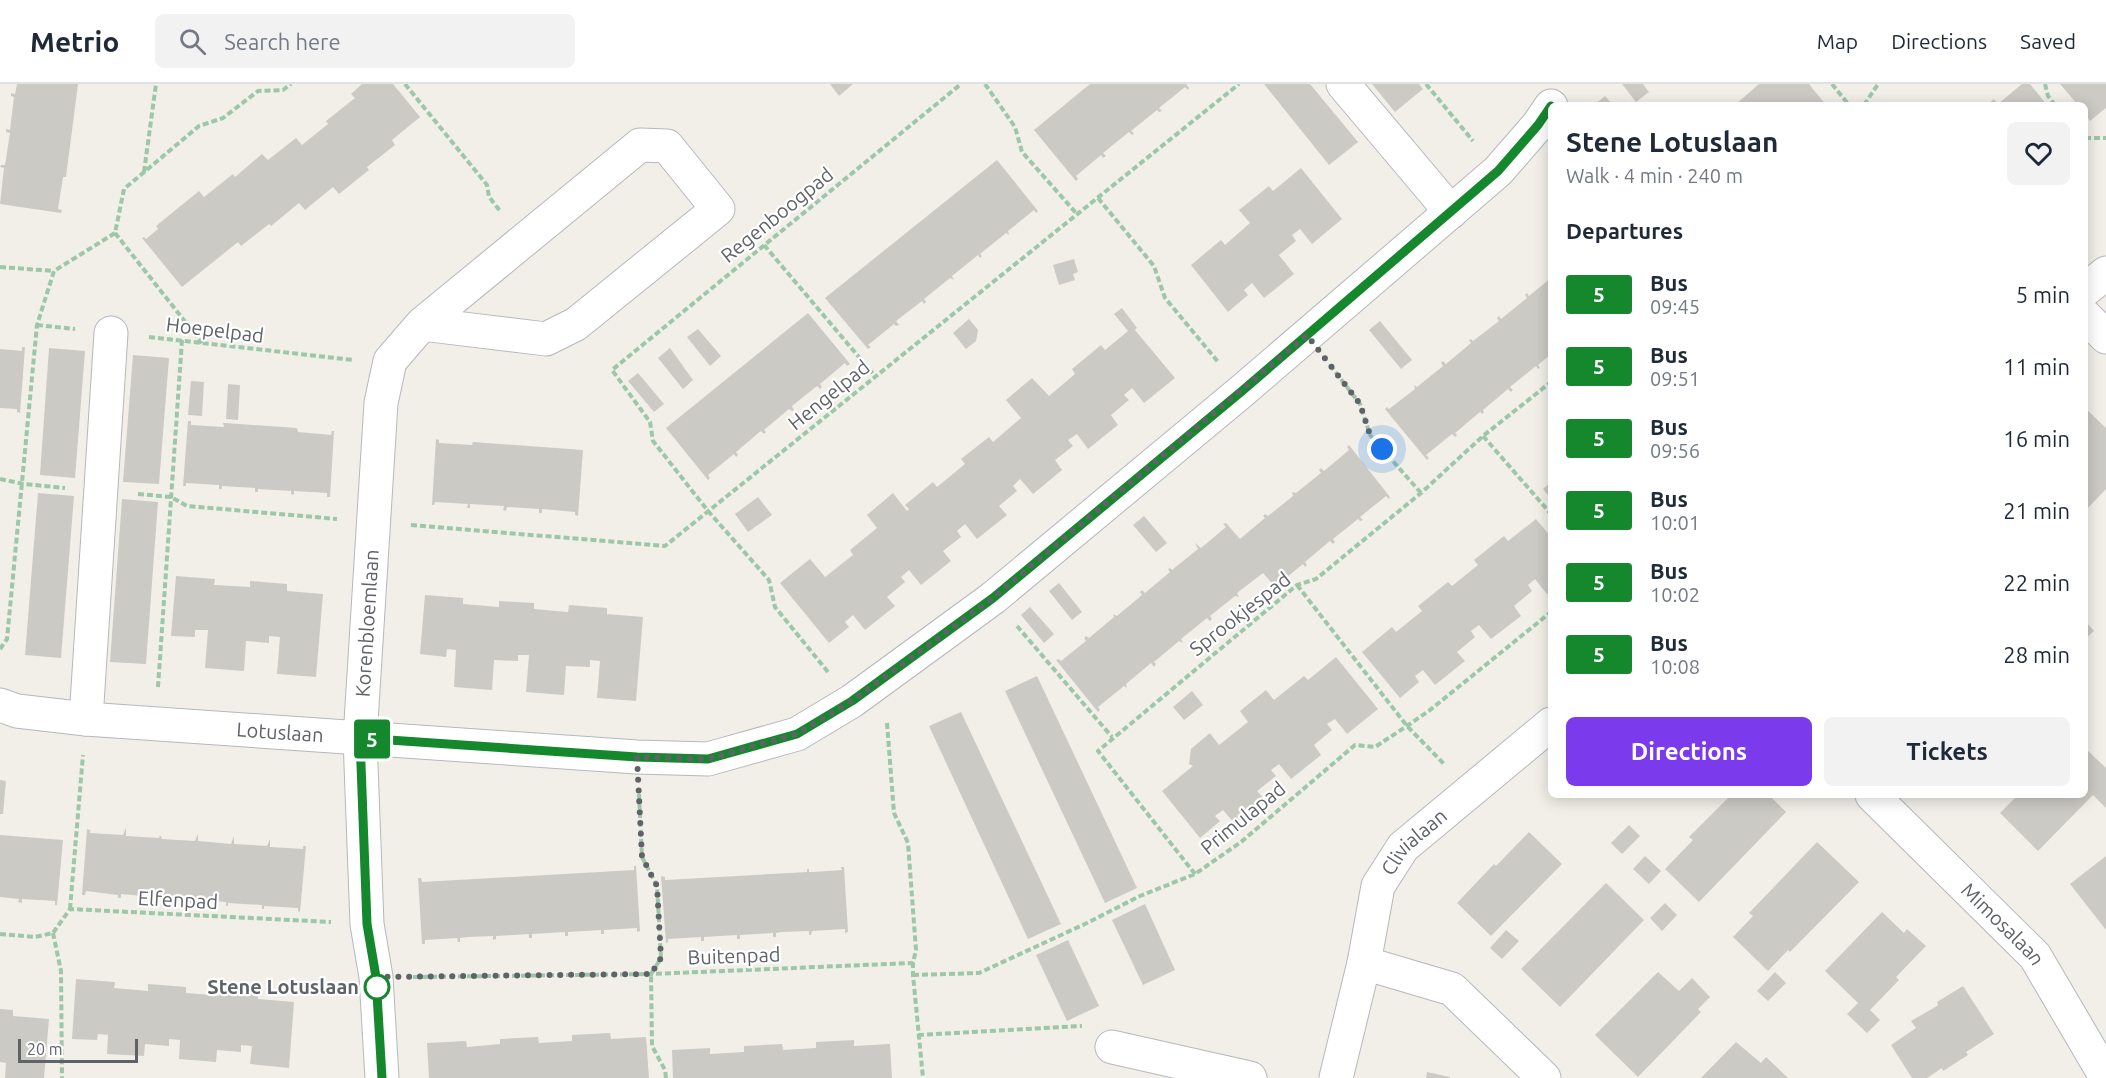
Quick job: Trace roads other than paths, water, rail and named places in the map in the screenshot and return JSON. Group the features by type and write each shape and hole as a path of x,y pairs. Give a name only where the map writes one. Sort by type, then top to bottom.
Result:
{"street":[{"path":"1343,84 1450,212"},
{"name":"Lotuslaan","path":"1554,102 1567,84"},
{"name":"Lotuslaan","path":"0,705 17,711 155,725 637,757 708,759 797,734 852,701 993,598 1242,391 1498,171 1548,110"},
{"name":"Korenbloemlaan","path":"382,1078 376,977 367,924 360,738 381,403 390,361 422,324 640,145 667,146 718,209 576,324 546,339 422,324"},
{"path":"2088,288 2106,273"},
{"path":"2088,319 2106,337"},
{"path":"86,719 111,333"},
{"name":"Clivialaan","path":"1336,1078 1364,963 1378,886 1403,847 1548,726"},
{"name":"Mimosalaan","path":"1875,798 2035,956 2106,1077"},
{"path":"1364,963 1452,989 1544,1078"},
{"path":"1112,1047 1250,1078"}],"place":[{"name":"Stene Lotuslaan","path":"377,987"}]}
